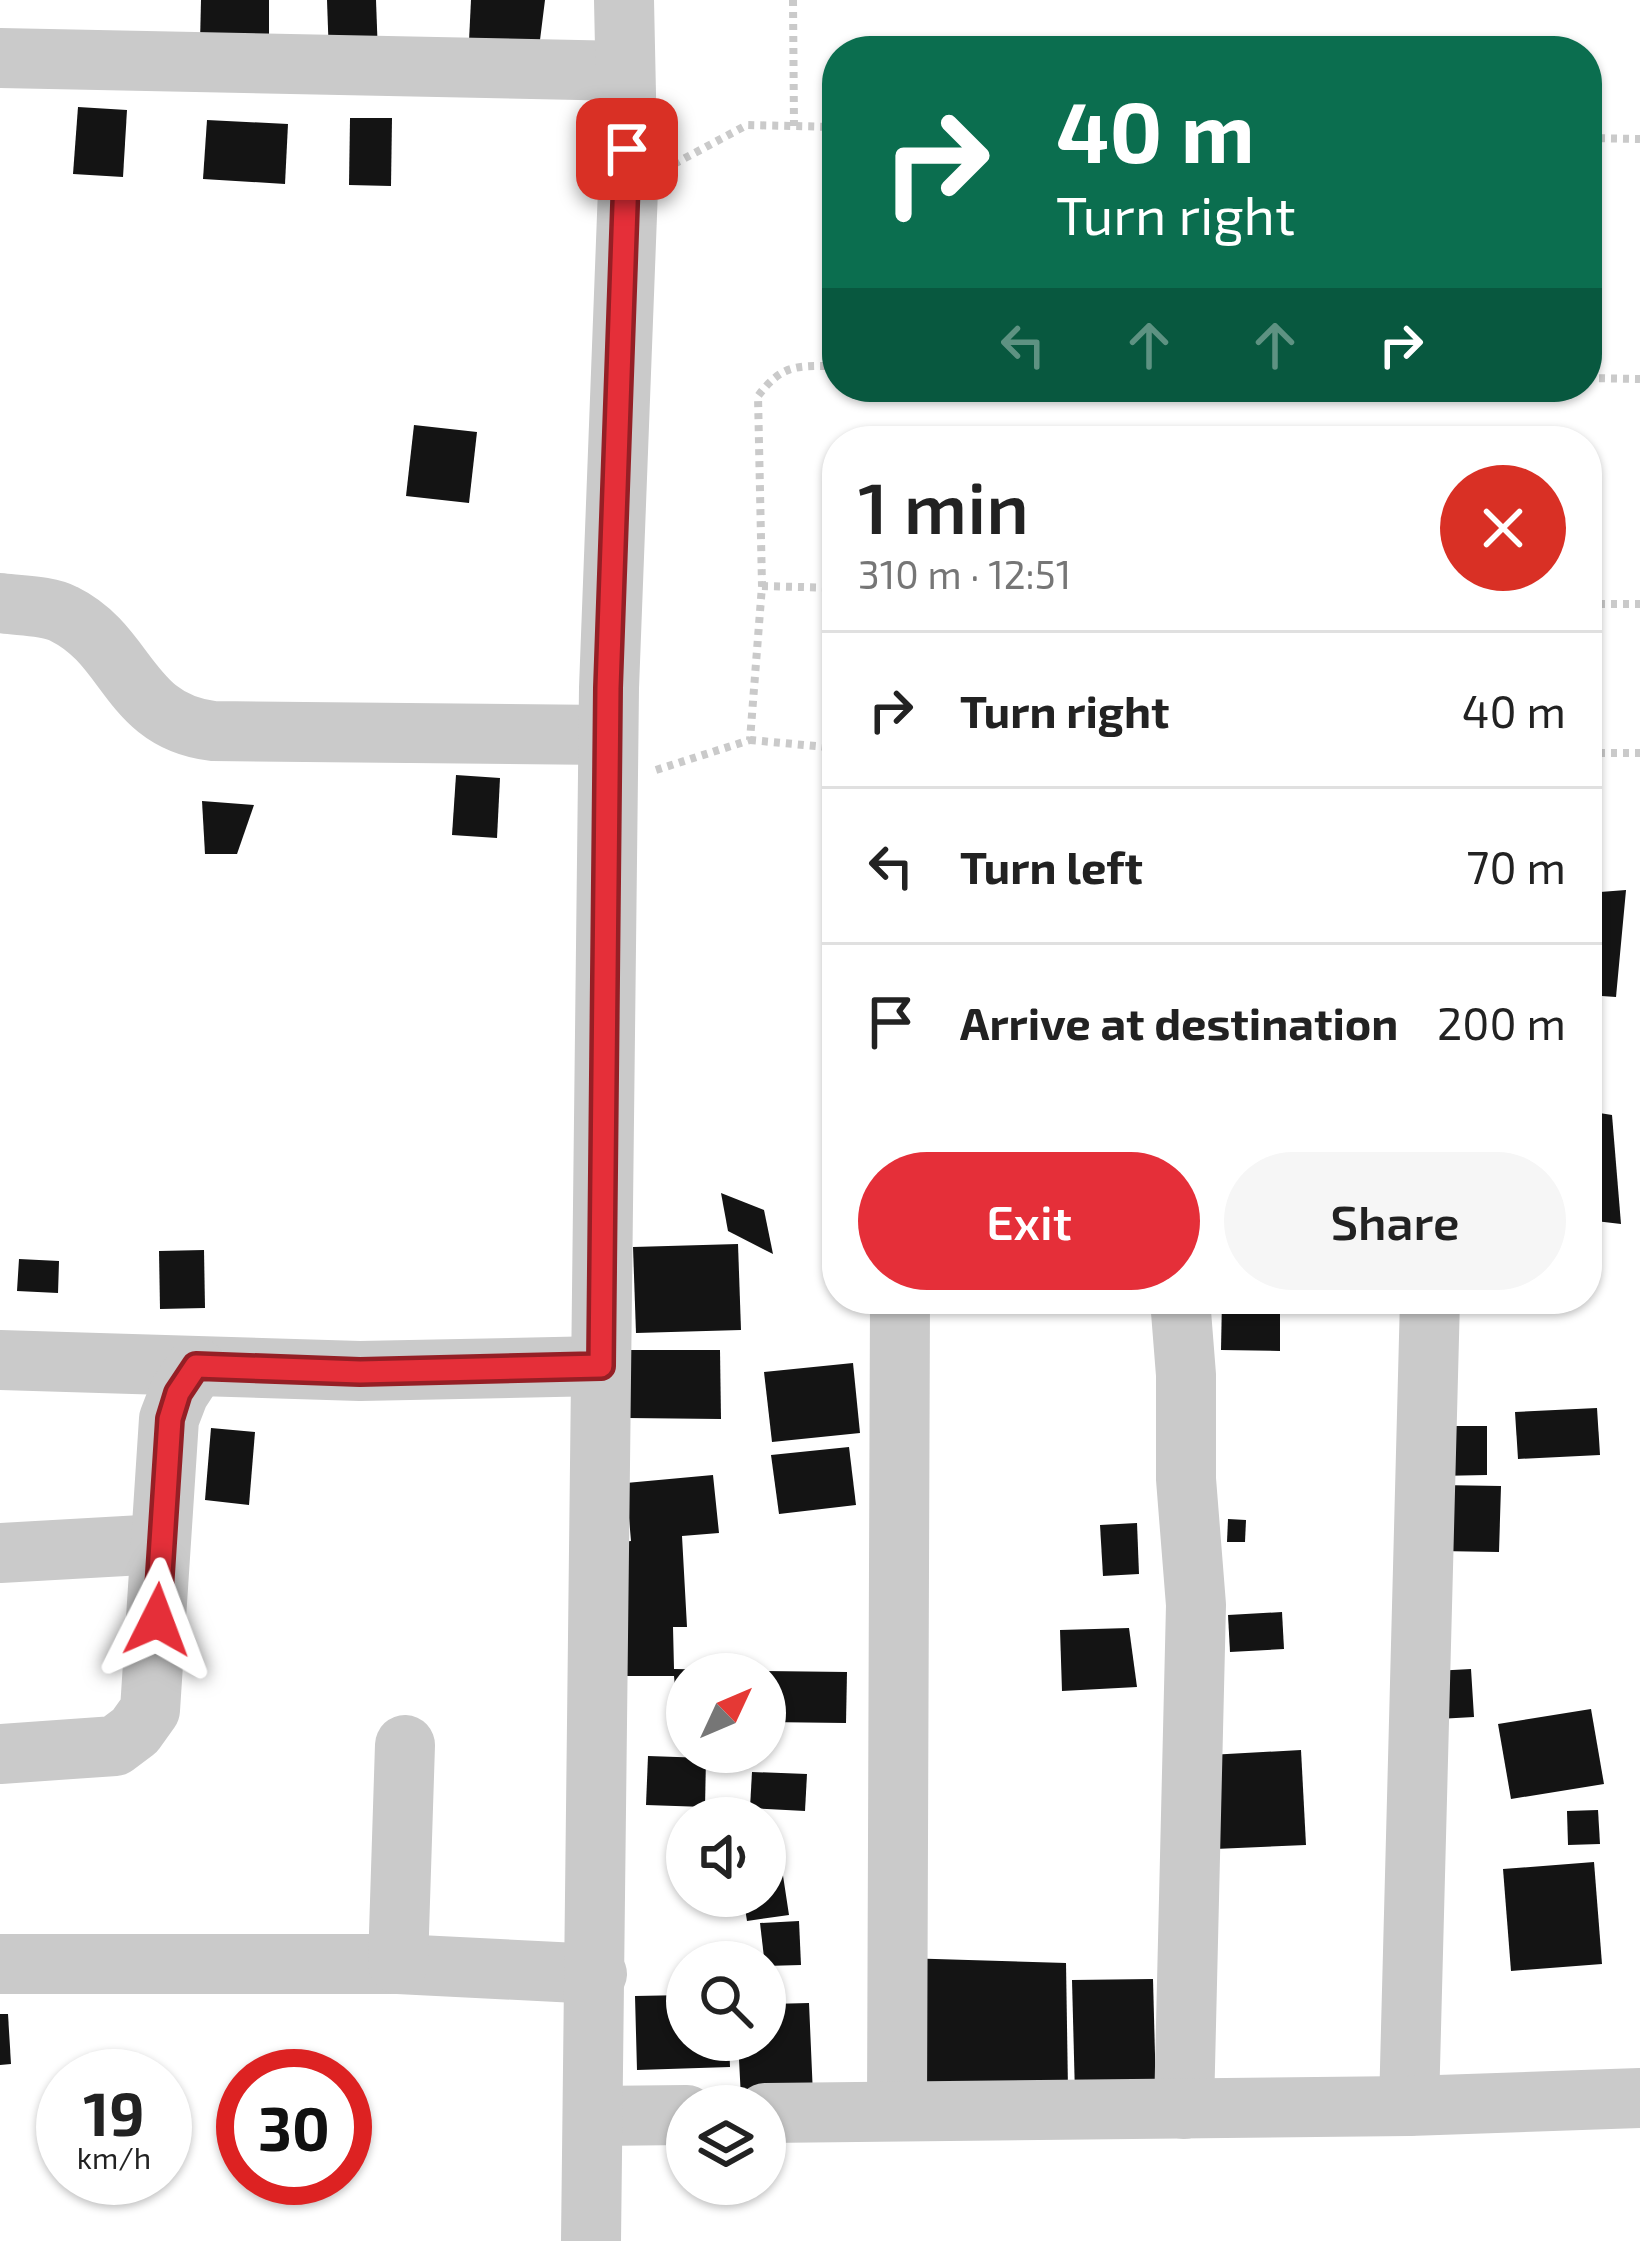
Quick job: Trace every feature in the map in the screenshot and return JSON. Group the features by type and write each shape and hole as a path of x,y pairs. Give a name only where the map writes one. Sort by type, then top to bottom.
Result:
{"street":[{"path":"591,2241 608,759 628,189 624,0"},
{"path":"0,58 625,70"},
{"path":"0,603 62,612 89,632 159,713 182,727 608,759"},
{"path":"897,2110 900,1314"},
{"path":"1181,1314 1196,1605 1184,2109"},
{"path":"1408,2106 1430,1314"},
{"path":"0,1360 360,1372 601,1366"},
{"path":"0,1754 115,1746 136,1731 150,1711 170,1419 178,1393 196,1366"},
{"path":"0,1553 160,1544"},
{"path":"398,1964 405,1744"},
{"path":"0,1964 398,1964 597,1974"},
{"path":"786,2113 1408,2106 1640,2098"},
{"path":"594,2116 666,2115"}],"path":[{"path":"794,0 794,126"},
{"path":"628,189 747,124 822,127"},
{"path":"1602,138 1640,139"},
{"path":"750,740 763,586 758,396 772,379 794,365 822,366"},
{"path":"1602,378 1640,379"},
{"path":"763,586 822,588"},
{"path":"1602,604 1640,604"},
{"path":"608,759 750,740 822,747"},
{"path":"1602,753 1640,753"}],"building":[{"path":"201,0 269,0 269,44 200,43"},
{"path":"327,0 376,0 378,55 329,57"},
{"path":"471,0 545,0 539,48 468,61"},
{"path":"78,107 127,110 123,177 73,174"},
{"path":"350,118 392,118 391,186 349,185"},
{"path":"207,120 288,124 285,184 203,179"},
{"path":"414,425 477,432 469,503 406,496"},
{"path":"456,775 500,778 497,838 452,835"},
{"path":"202,801 254,805 237,854 205,854"},
{"path":"1626,890 1616,997 1602,996 1602,892"},
{"path":"1602,1113 1612,1115 1621,1224 1602,1222"},
{"path":"721,1193 764,1210 773,1254 728,1231"},
{"path":"738,1244 741,1330 636,1333 633,1247"},
{"path":"204,1250 205,1308 160,1309 159,1251"},
{"path":"19,1259 59,1261 58,1293 17,1291"},
{"path":"1222,1314 1280,1314 1280,1351 1221,1350"},
{"path":"627,1350 720,1350 721,1419 627,1418"},
{"path":"853,1363 860,1433 772,1442 764,1372"},
{"path":"1597,1408 1600,1455 1518,1459 1515,1412"},
{"path":"1436,1426 1487,1426 1487,1475 1437,1476"},
{"path":"211,1428 255,1432 249,1505 205,1500"},
{"path":"849,1447 856,1505 779,1514 771,1455"},
{"path":"713,1475 719,1533 682,1536 687,1627 673,1627 674,1653 666,1653 666,1676 622,1676 606,1544 631,1541 626,1483"},
{"path":"1439,1485 1501,1486 1499,1552 1439,1551"},
{"path":"1228,1519 1246,1520 1245,1542 1227,1542"},
{"path":"1137,1523 1139,1574 1103,1576 1100,1525"},
{"path":"1282,1612 1284,1649 1230,1652 1228,1615"},
{"path":"1129,1628 1137,1687 1062,1691 1060,1630"},
{"path":"1471,1669 1474,1717 1438,1719 1434,1671"},
{"path":"786,1671 847,1672 846,1723 786,1722"},
{"path":"1591,1709 1604,1784 1511,1799 1498,1724"},
{"path":"1301,1750 1306,1845 1215,1849 1209,1755"},
{"path":"648,1756 666,1757 666,1773 706,1773 705,1797 666,1797 666,1806 646,1805"},
{"path":"752,1773 807,1774 805,1811 786,1810 786,1797 751,1797"},
{"path":"1598,1810 1600,1844 1568,1845 1567,1811"},
{"path":"1594,1862 1602,1964 1511,1971 1503,1869"},
{"path":"799,1921 801,1965 786,1965 786,1941 762,1941 760,1923"},
{"path":"902,1958 1066,1963 1068,2091 901,2098"},
{"path":"1153,1979 1156,2093 1075,2095 1072,1980"},
{"path":"666,1995 666,2061 730,2061 730,2067 637,2070 635,1996"},
{"path":"809,2003 813,2095 786,2096 786,2085 740,2085 739,2061 786,2061 786,2004"},
{"path":"0,2014 8,2014 11,2064 0,2065"}],"route":[{"path":"157,1620 170,1419 178,1393 196,1366 360,1372 601,1366 608,688 627,149"}]}
